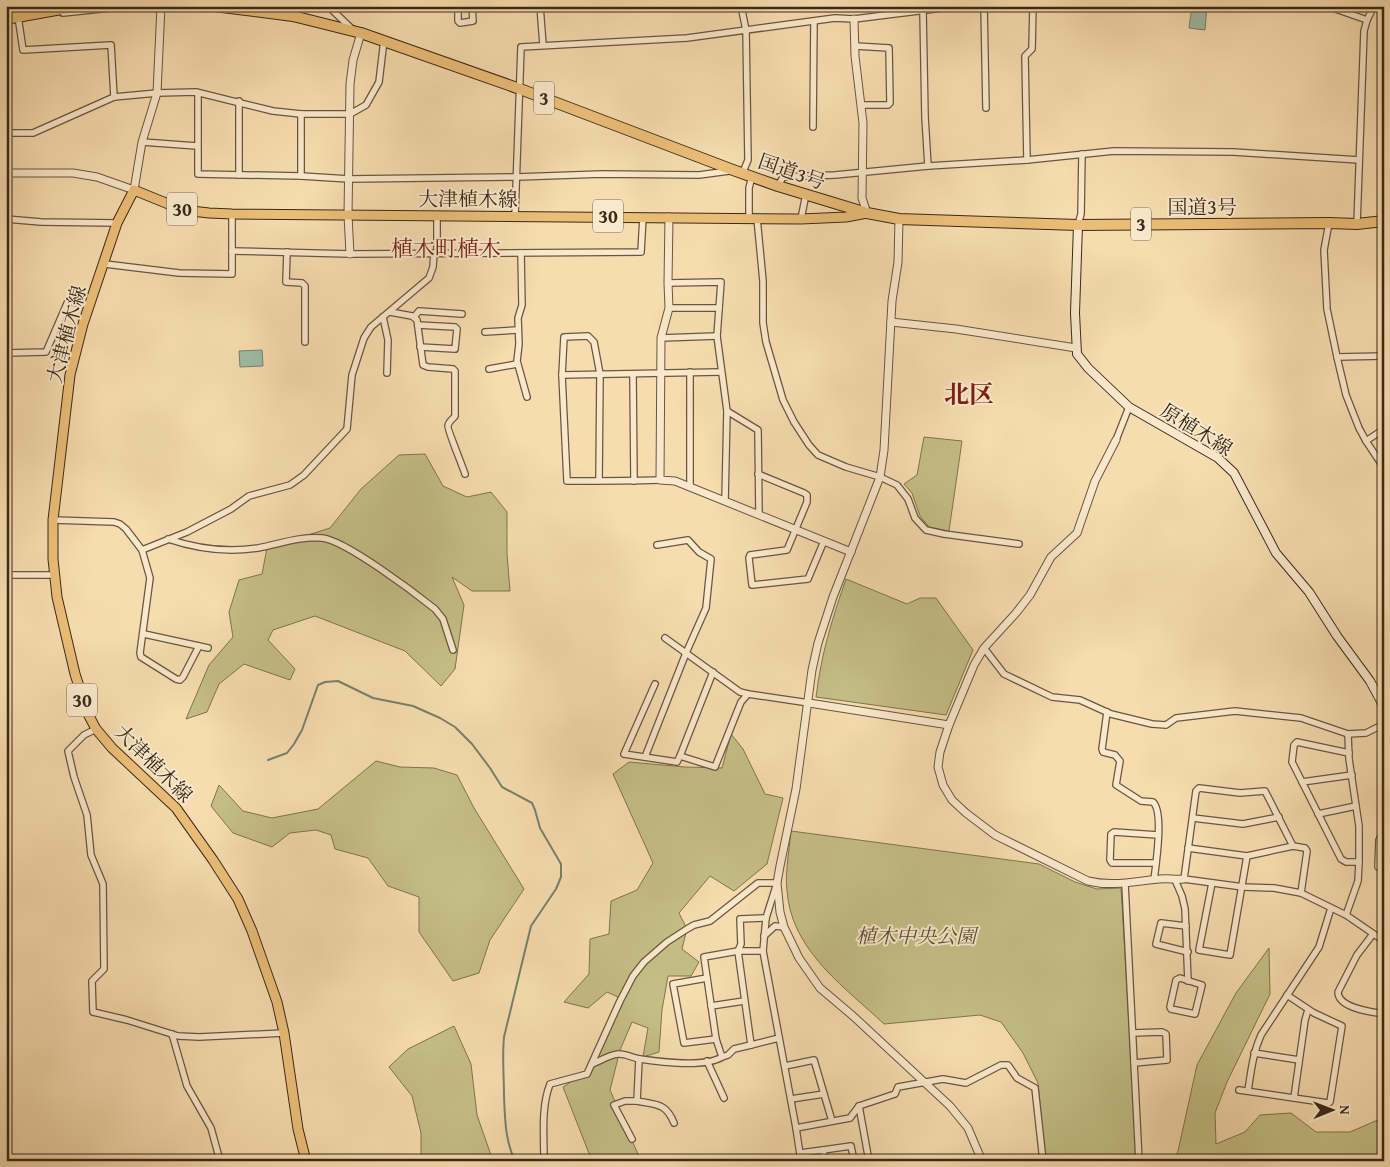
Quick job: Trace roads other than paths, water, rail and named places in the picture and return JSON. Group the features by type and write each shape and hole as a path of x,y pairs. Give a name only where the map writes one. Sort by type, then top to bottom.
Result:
{"highway":[{"path":"6,19 78,6"},
{"name":"国道3号","path":"214,6 293,16 384,40 778,186 867,213 899,219 1078,224 1357,224 1384,221"}],"main road":[{"name":"大津植木線","path":"306,1161 298,1129 284,1033 277,1002 252,931 238,899 176,808 112,748 96,729 84,704 60,615 54,573 53,520 70,375 84,324 117,223 134,190 182,210 232,214 643,216 801,219 846,217 867,213"},
{"name":"原植木線","path":"1078,224 1075,314 1077,354 1088,368 1129,407 1218,458 1234,473 1276,553 1309,592 1337,636 1370,681 1384,707"}],"street":[{"path":"23,16 23,20 44,15 130,6"},
{"path":"6,173 73,173 97,177 134,190 142,142 157,93 161,6"},
{"path":"328,6 357,32 350,84 348,215 350,254"},
{"path":"414,6 429,6"},
{"path":"458,6 458,21 460,22 472,21 472,6"},
{"path":"540,6 543,45"},
{"path":"741,6 746,30 748,160 743,173 749,188 763,281 763,323 766,342 784,400 794,422 818,455 897,485 908,499 915,518 926,530 1019,544"},
{"path":"515,216 518,177 521,48 543,45 687,38 835,18 854,19 957,6"},
{"path":"984,6 986,108"},
{"path":"1027,160 1025,56 1032,49 1033,6"},
{"path":"1328,6 1367,20"},
{"path":"1357,224 1364,31 1374,6"},
{"path":"923,11 928,166"},
{"path":"23,16 23,50 111,45 114,97"},
{"path":"854,19 855,46 862,105 862,198 867,213"},
{"path":"813,127 814,21"},
{"path":"6,133 33,133 114,97 157,93 198,92 273,111 302,114 350,114 366,105 379,82 384,40"},
{"path":"855,46 889,48 890,103 888,105 862,105"},
{"path":"198,92 197,174 349,179 743,173"},
{"path":"239,102 239,175"},
{"path":"301,176 302,114"},
{"path":"142,142 197,146"},
{"path":"778,186 783,177 835,175 1082,154 1156,150 1233,152 1359,160"},
{"path":"1078,224 1081,214 1082,154"},
{"path":"801,219 806,194"},
{"path":"105,264 179,273 232,274 232,214"},
{"path":"142,550 187,532 231,509 249,496 290,485 304,475 347,429 352,374 364,338 371,327 429,278 436,253 437,216"},
{"path":"232,251 350,254 641,252 643,216"},
{"path":"660,480 661,338 669,308 669,217"},
{"path":"6,219 41,222 117,223"},
{"path":"801,1161 763,951 764,936 766,918 777,883 796,789 812,670 818,643 833,597 880,477 884,450 892,301 898,262 899,219"},
{"path":"1329,223 1324,250 1327,309 1337,357 1346,395 1366,441 1384,468"},
{"path":"286,252 286,282 302,283 305,286 305,342"},
{"path":"521,253 522,305 518,318 517,364 527,397"},
{"path":"668,283 721,282 717,336 720,372 727,411 725,501"},
{"path":"6,353 46,352 68,301 90,305"},
{"path":"669,308 719,308"},
{"path":"390,312 414,317 417,320 422,362 425,366 453,369 455,371 454,417 448,424 448,428 465,474"},
{"path":"414,317 419,312 462,314"},
{"path":"383,317 388,340 387,373"},
{"path":"891,322 956,329 1076,348"},
{"path":"418,325 455,327 457,329 456,349 420,347"},
{"path":"485,332 518,330"},
{"path":"599,481 600,374 594,342 588,336 564,337 562,375 568,481 599,481 634,481 660,480 675,481 851,552"},
{"path":"661,338 717,336"},
{"path":"1337,357 1384,356"},
{"path":"489,369 517,364"},
{"path":"690,372 690,487"},
{"path":"562,375 720,372"},
{"path":"633,374 634,481"},
{"path":"1129,407 1116,440 1095,481 1077,533 1051,557 1030,595 1016,614 984,648 974,665 940,752 938,767 942,785 952,800 995,835 1088,881 1099,884 1125,884 1154,880 1184,880 1243,887 1274,888 1301,893 1346,915 1384,941"},
{"path":"727,411 758,430 759,515"},
{"path":"1366,441 1384,429"},
{"path":"758,474 807,495 807,502 788,550 750,555 752,585 808,579 824,541"},
{"path":"53,520 114,522 120,524 142,550 150,578 141,657 178,680 183,677 199,646"},
{"path":"168,539 208,550 257,548 302,539 323,538 332,541 361,557 435,609 442,619 453,650"},
{"path":"645,757 686,652 706,608 711,559 699,552 688,540 657,545"},
{"path":"6,575 54,575 54,573"},
{"path":"144,634 208,648"},
{"path":"665,638 740,692 949,726"},
{"path":"984,648 1004,674 1052,697 1080,700 1106,712 1152,724 1166,725 1176,718 1235,711 1301,718 1348,734 1366,733 1384,724"},
{"path":"655,684 624,754 677,762 713,672"},
{"path":"680,756 715,767 741,702 748,694"},
{"path":"1106,712 1102,749 1104,752 1115,755 1120,760 1116,785 1141,800 1155,804 1158,835 1154,880"},
{"path":"96,729 84,735 68,752 87,815 91,855 103,884 104,969 92,981 93,1012 172,1034 199,1037 284,1033"},
{"path":"1346,915 1358,882 1359,862 1359,826 1348,734"},
{"path":"1349,753 1300,742 1295,743 1292,762 1342,859 1346,862 1359,862"},
{"path":"1302,782 1352,775"},
{"path":"1184,880 1196,791 1201,788 1240,793 1264,791 1267,793 1293,846"},
{"path":"1318,814 1356,806"},
{"path":"1193,818 1243,824 1278,818"},
{"path":"1156,863 1112,863 1110,860 1111,834 1114,832 1158,835"},
{"path":"1384,836 1379,840 1378,867 1384,868"},
{"path":"1188,848 1247,856 1293,846 1307,850 1301,893"},
{"path":"1186,926 1161,923 1156,944 1188,950 1231,954 1247,856"},
{"path":"1175,880 1182,896 1186,926 1188,981"},
{"path":"544,1161 545,1105 547,1090 550,1084 587,1074 620,1001 633,976 644,962 667,942 687,929 710,921 758,883 777,883"},
{"path":"777,883 780,912 784,927 799,958 820,988 950,1106 968,1128 982,1161"},
{"path":"1198,950 1212,883"},
{"path":"1125,884 1139,1161"},
{"path":"1248,1091 1254,1053 1262,1035 1319,947 1331,908"},
{"path":"751,1045 738,952 741,944 740,918 766,918"},
{"path":"764,936 776,926 784,927"},
{"path":"1372,934 1357,956 1337,996 1357,1010 1384,1014"},
{"path":"722,1057 716,1039 704,957 738,952 763,951"},
{"path":"707,978 673,984 684,1043 716,1039"},
{"path":"1180,978 1188,981 1202,985 1195,1014 1171,1009 1170,1007 1176,980 1180,978"},
{"path":"1239,1090 1328,1103 1332,1099 1342,1026 1308,1010 1287,995"},
{"path":"711,1006 744,1001"},
{"path":"1294,1098 1308,1010"},
{"path":"1133,1033 1162,1032 1166,1034 1167,1060 1134,1063"},
{"path":"172,1034 187,1086 211,1128 220,1161"},
{"path":"592,1064 619,1053 639,1059 674,1063 707,1062 716,1060 734,1049 779,1038"},
{"path":"1254,1053 1299,1060"},
{"path":"637,1101 639,1059"},
{"path":"785,1066 814,1060 832,1121"},
{"path":"707,1062 724,1098"},
{"path":"796,1128 850,1118 858,1106 894,1094 898,1087 943,1079 966,1082 1002,1065 1008,1065 1017,1078 1035,1088 1043,1161"},
{"path":"791,1099 824,1094"},
{"path":"632,1140 614,1105 625,1101 637,1101 661,1106 670,1112 674,1123"},
{"path":"858,1106 869,1161"},
{"path":"800,1153 851,1146 854,1161"},
{"path":"823,1150 825,1161"}],"waterway":[{"path":"268,760 287,753 294,744 302,730 318,685 325,682 338,681 373,698 413,706 455,727 472,744 502,787 532,803 540,828 561,864 561,877 556,889 531,926 504,1037 505,1121 507,1137 515,1161"}],"district":[{"name":"植木町植木","path":"446,248"},
{"name":"北区","path":"969,394"}],"park label":[{"name":"植木中央公園","path":"916,935"}]}
